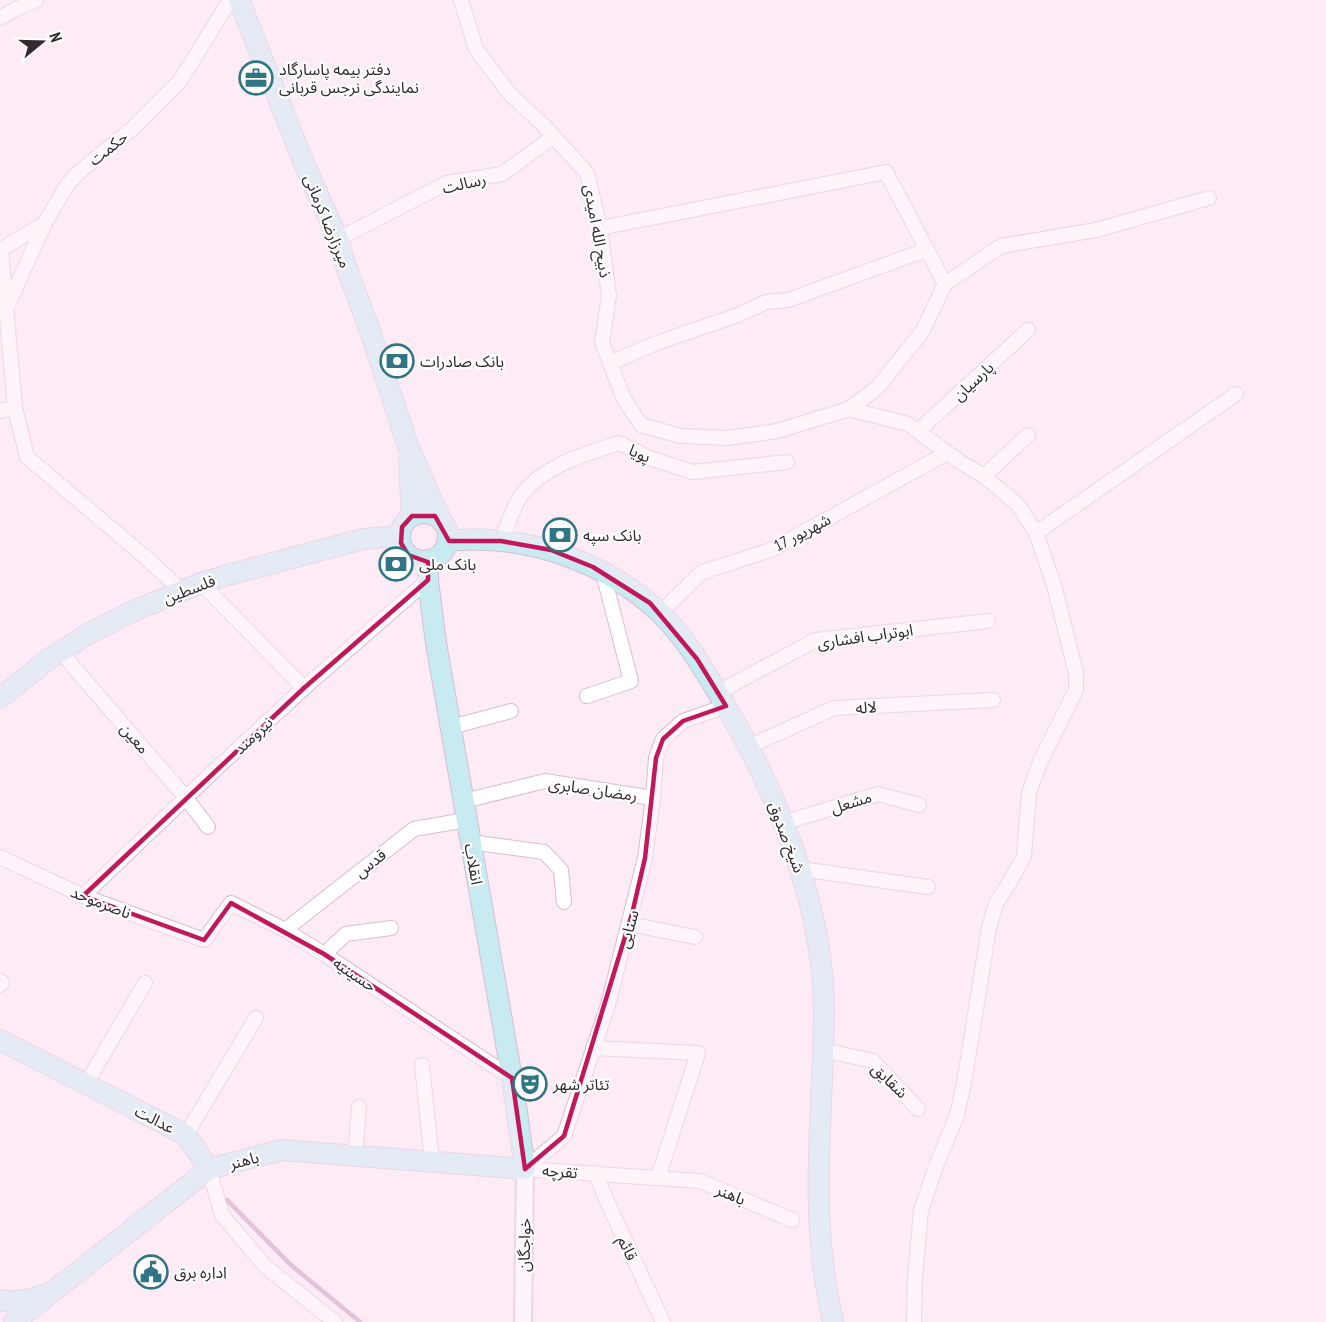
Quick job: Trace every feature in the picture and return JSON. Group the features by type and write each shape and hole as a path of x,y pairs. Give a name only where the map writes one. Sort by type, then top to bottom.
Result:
{"main road":[{"name":"میرزارضا کرمانی","path":"239,0 305,166 338,239 408,446"},
{"path":"408,446 412,516"},
{"path":"408,446 445,526 447,534 447,541 441,553 428,560 408,555 400,536 406,520 420,513 428,513 441,520"},
{"name":"فلسطین","path":"0,698 50,658 90,633 131,612 182,591 228,575 363,539 400,536"},
{"name":"شیخ صدوق","path":"447,541 464,539 501,541 551,550 593,567 650,603 668,621 697,658 760,769 801,869 814,915 823,984 819,1216 821,1257 833,1322"},
{"name":"انقلاب","path":"428,560 428,580 436,644 512,1078 525,1168"},
{"name":"عدالت","path":"0,1040 186,1135 209,1169"},
{"name":"باهنر","path":"14,1322 209,1169 281,1150 525,1168"},
{"path":"0,1300 25,1301 55,1291"}],"street":[{"name":"حکمت","path":"6,309 45,223 67,184 133,128 180,81 230,0"},
{"name":"ذبیح الله امیدی","path":"460,0 476,49 509,93 544,126 587,173 600,228 609,296 602,342 624,399 641,425 681,436 727,438 777,431 849,409"},
{"path":"0,18 32,1"},
{"name":"رسالت","path":"338,239 447,183 502,174 553,137"},
{"path":"600,228 886,172 945,284"},
{"path":"849,409 877,388 922,332 945,284 1001,246 1096,230 1209,198"},
{"path":"1,250 45,223"},
{"name":"حکمت","path":"1,250 15,408 27,457 182,591"},
{"path":"610,363 654,344 738,315 766,302 788,300 926,250"},
{"name":"پارسیان","path":"918,431 1028,330"},
{"path":"1036,533 1236,394"},
{"path":"0,411 15,408"},
{"path":"849,409 908,424 960,462 984,476 1018,505 1036,533 1054,585 1076,673 1076,690 1040,762 1029,793 1024,856 996,903 988,928 957,1115 921,1211 915,1277 914,1322"},
{"path":"984,476 1028,435"},
{"name":"پویا","path":"501,541 520,496 543,474 585,454 619,443 652,459 693,472 787,462"},
{"name":"17 شهریور","path":"660,613 702,572 771,550 947,453"},
{"path":"587,696 631,681 603,573"},
{"name":"نیرومند","path":"83,896 304,688 428,580"},
{"path":"201,584 304,688"},
{"name":"ابوتراب افشاری","path":"722,699 816,640 988,621"},
{"name":"معین","path":"60,651 186,798 208,827"},
{"name":"سنایی","path":"525,1168 564,1136 608,1005 645,858 656,758 663,739 683,721 722,699"},
{"name":"لاله","path":"748,747 834,708 993,700"},
{"path":"451,727 511,711"},
{"name":"رمضان صابری","path":"465,811 545,781 653,798"},
{"name":"مشعل","path":"783,823 878,794 919,805"},
{"name":"قدس","path":"285,930 414,829 465,811"},
{"path":"471,842 544,852 561,870 564,902"},
{"name":"ناصرموحد","path":"0,857 83,896 204,940"},
{"path":"801,869 928,887"},
{"name":"حسینیه","path":"204,940 231,903 285,930 324,954 512,1078"},
{"path":"629,924 695,937"},
{"path":"324,954 346,934 391,928"},
{"path":"86,1084 145,983"},
{"path":"186,1135 256,1018"},
{"path":"593,1048 698,1053 658,1178"},
{"name":"شقایق","path":"823,1050 873,1061 918,1109"},
{"path":"423,1065 432,1162"},
{"path":"355,1157 359,1107"},
{"name":"تقرچه","path":"525,1168 596,1173"},
{"name":"خواجگان","path":"524,1322 525,1168"},
{"path":"209,1169 222,1215 266,1267 326,1320"},
{"name":"باهنر","path":"596,1173 700,1182 792,1220"},
{"name":"قائم","path":"596,1173 663,1322"}],"highlighted area":[{"path":"412,516 435,516 449,541 501,541 551,550 593,567 650,603 697,659 726,706 683,721 663,739 656,758 645,858 632,914 564,1136 525,1169 512,1078 324,954 231,903 204,940 83,896 304,688 428,580 428,562 408,555 401,543 402,527"}],"waterway":[{"path":"227,1200 291,1265 360,1322"}],"place":[{"name":"دفتر بیمه پاسارگاد نمایندگی نرجس قربانی","path":"256,78"},
{"name":"بانک صادرات","path":"397,361"},
{"name":"بانک سپه","path":"560,535"},
{"name":"بانک ملی","path":"396,564"},
{"name":"تئاتر شهر","path":"530,1084"},
{"name":"اداره برق","path":"151,1272"}]}
